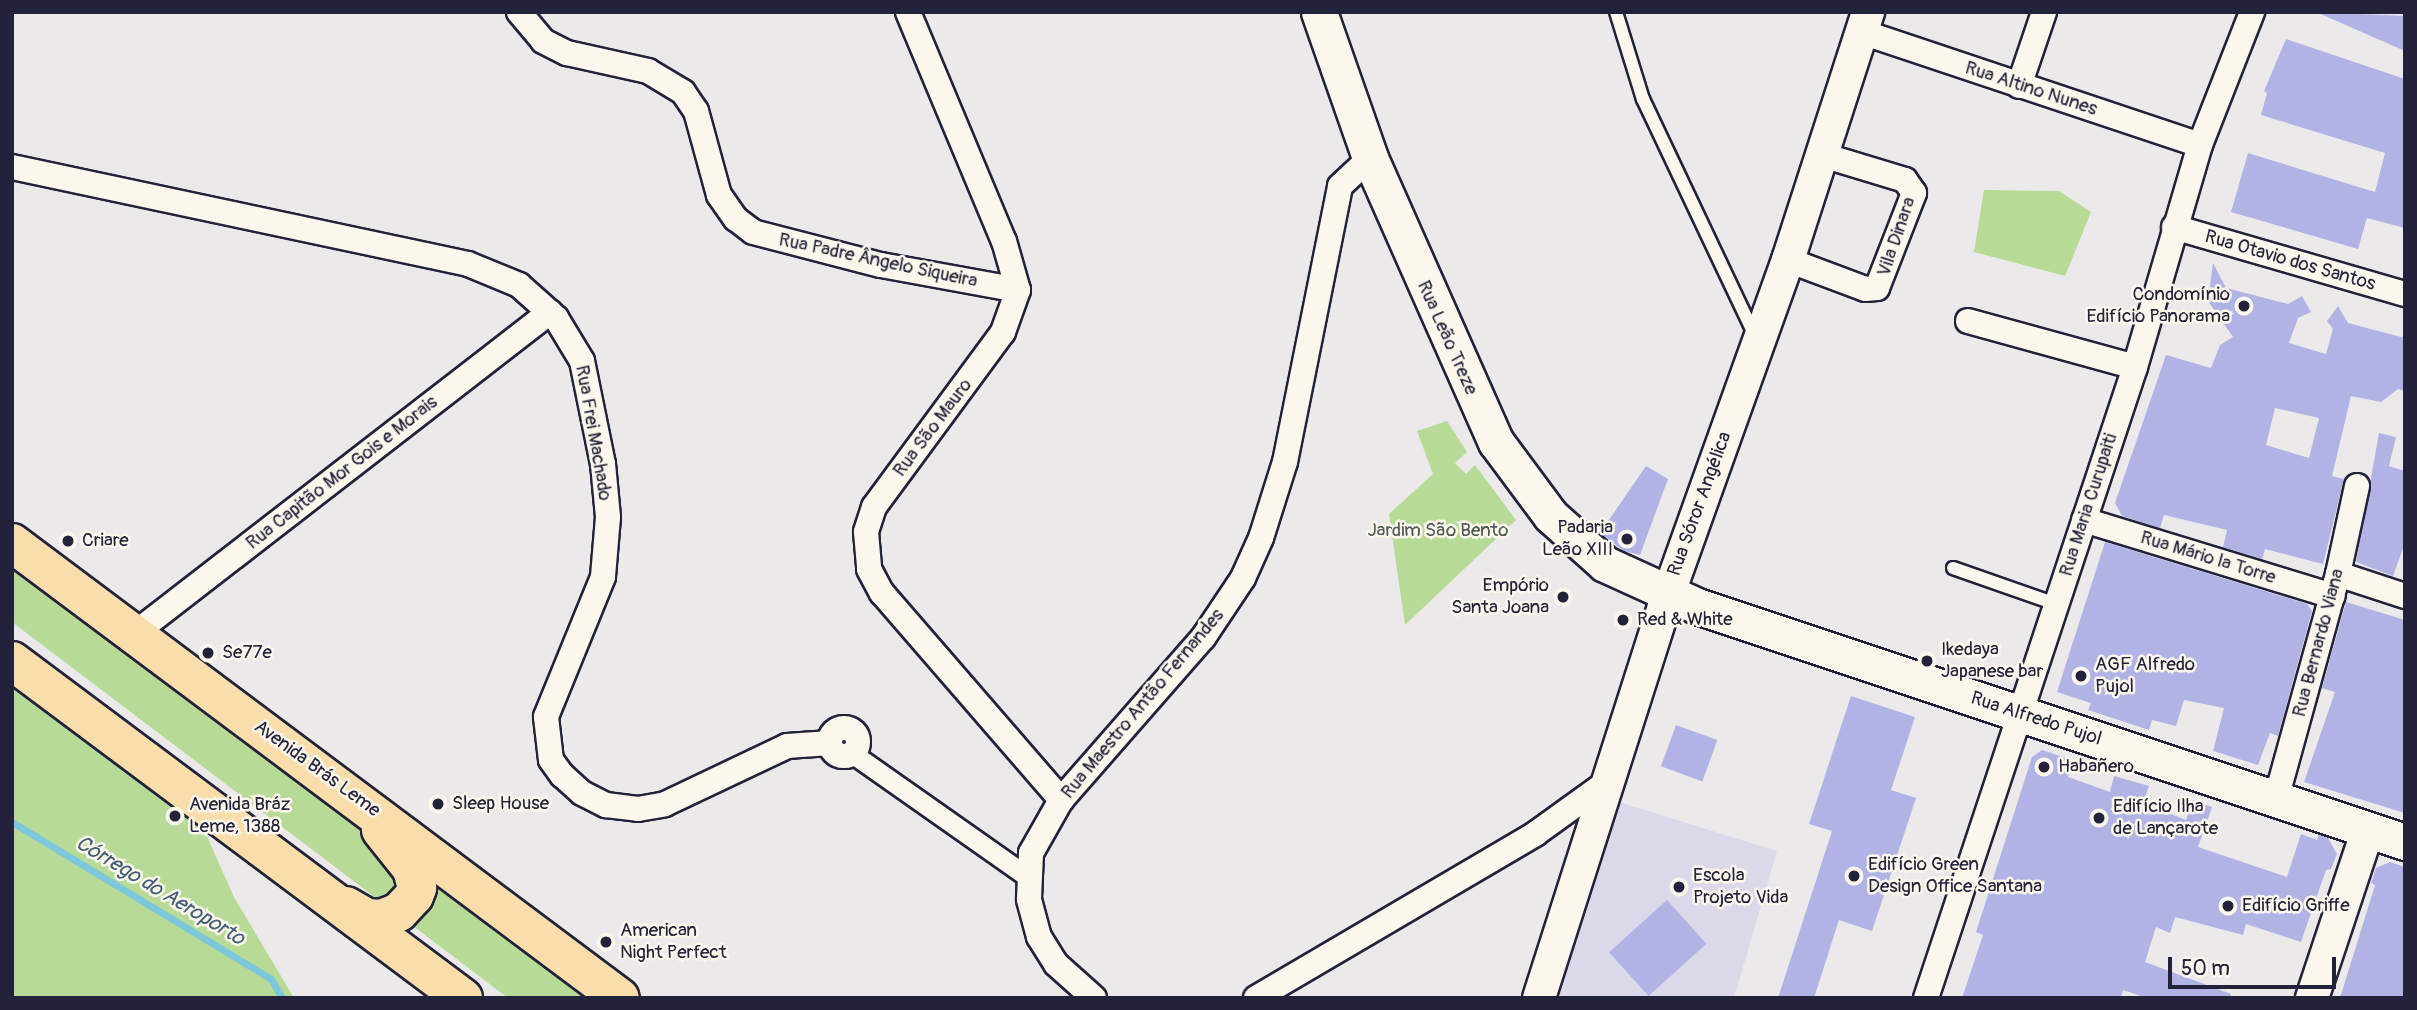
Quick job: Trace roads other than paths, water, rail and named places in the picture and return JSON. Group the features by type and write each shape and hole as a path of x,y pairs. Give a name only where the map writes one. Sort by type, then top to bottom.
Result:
{"main road":[{"name":"Rua Leão Treze","path":"1319,12 1370,158 1475,401 1524,485 1551,516 1605,564 1668,595"},
{"name":"Avenida Brás Leme","path":"12,543 345,789 620,998"},
{"name":"Rua Alfredo Pujol","path":"1668,595 2405,842"},
{"path":"12,662 463,998"},
{"path":"308,884 367,918 399,912 417,888 412,869 402,854 345,789"}],"street":[{"name":"Rua Padre Ângelo Siqueira","path":"520,12 543,41 566,53 648,71 683,92 696,111 719,195 736,219 753,232 881,265 1018,290"},
{"path":"908,12 1004,241 1018,290"},
{"path":"2019,86 2044,12"},
{"name":"Rua Maria Curupaiti","path":"1926,998 2135,367 2200,145 2252,12"},
{"name":"Rua Sóror Angélica","path":"1539,998 1668,595 1788,260 1865,22"},
{"name":"Rua Altino Nunes","path":"1865,22 2019,86 2200,145"},
{"name":"Vila Dinara","path":"1788,260 1865,289 1877,288 1914,193 1905,180 1822,155"},
{"name":"Rua Maestro Antão Fernandes","path":"1094,998 1066,975 1039,937 1031,913 1028,877 1034,843 1061,800 1203,638 1243,578 1261,538 1285,462 1340,186 1370,158"},
{"name":"Rua Frei Machado","path":"12,167 468,264 519,285 550,312 570,336 586,376 608,517 603,577 545,717 551,760 582,793 606,805 638,809 665,804 787,746 830,743 835,731 851,729 859,743 853,754"},
{"name":"Rua Otavio dos Santos","path":"2174,227 2405,294"},
{"name":"Rua São Mauro","path":"1018,290 1003,332 874,507 866,548 869,569 882,593 1061,800"},
{"name":"Rua Capitão Mor Gois e Morais","path":"134,634 550,312"},
{"path":"1968,321 2135,367"},
{"name":"Rua Bernardo Viana","path":"2276,799 2335,585 2357,486"},
{"name":"Rua Mário la Torre","path":"2084,520 2335,585 2405,596"},
{"path":"853,754 1028,877"},
{"path":"1256,998 1535,834 1609,780"},
{"path":"2312,998 2368,830"}],"lane":[{"path":"1616,12 1643,99 1758,343"},
{"path":"1954,568 2056,604"}],"waterway":[{"name":"Córrego do Aeroporto","path":"12,822 271,979 282,998"}],"place":[{"name":"Condomínio Edifício Panorama","path":"2244,306"},
{"name":"Padaria Leão XIII","path":"1627,539"},
{"name":"Criare","path":"68,541"},
{"name":"Empório Santa Joana","path":"1563,597"},
{"name":"Red & White","path":"1623,620"},
{"name":"Se77e","path":"208,653"},
{"name":"Ikedaya Japanese bar","path":"1927,661"},
{"name":"AGF Alfredo Pujol","path":"2081,676"},
{"name":"Habañero","path":"2044,767"},
{"name":"Sleep House","path":"438,804"},
{"name":"Avenida Bráz Leme, 1388","path":"175,816"},
{"name":"Edifício Ilha de Lançarote","path":"2099,818"},
{"name":"Edifício Green Design Office Santana","path":"1854,876"},
{"name":"Escola Projeto Vida","path":"1679,887"},
{"name":"Edifício Griffe","path":"2228,906"},
{"name":"American Night Perfect","path":"606,942"}],"park label":[{"name":"Jardim São Bento","path":"1438,531"}]}
